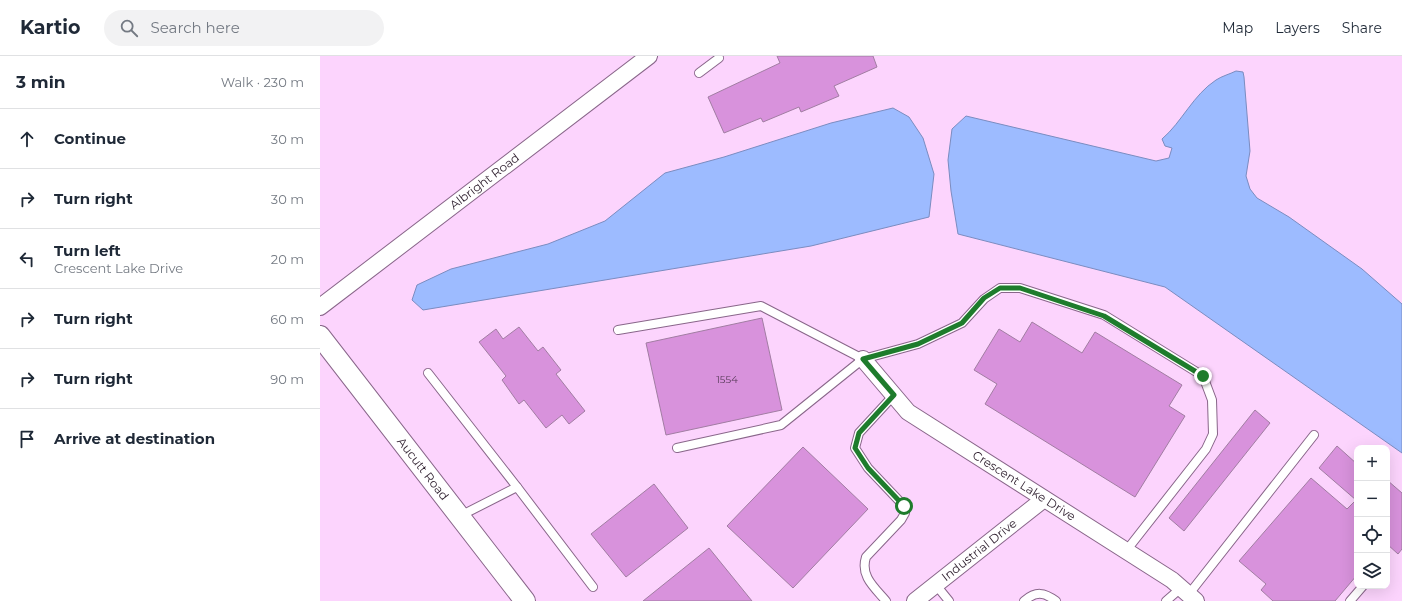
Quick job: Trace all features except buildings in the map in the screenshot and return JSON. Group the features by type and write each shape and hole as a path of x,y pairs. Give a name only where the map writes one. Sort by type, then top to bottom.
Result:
{"street":[{"name":"Albright Road","path":"320,307 649,56"},
{"name":"Aucutt Road","path":"320,336 525,601"},
{"name":"Crescent Lake Drive","path":"863,359 908,412 1126,551 1189,594"},
{"name":"Industrial Drive","path":"915,601 1044,500"}],"lane":[{"path":"699,73 719,57"},
{"path":"677,448 781,425 863,359 918,344 962,323 984,298 1000,288 1020,288 1104,316 1203,376 1212,400 1213,434 1206,449 1126,551"},
{"path":"618,330 761,306 863,359"},
{"path":"428,373 593,587"},
{"path":"886,601 866,578 863,565 866,557 901,520 904,513 904,506 868,468 855,448 859,433 894,395"},
{"path":"1166,601 1189,594 1314,435"},
{"path":"459,516 517,487"},
{"path":"936,585 948,601"},
{"path":"1350,601 1360,589"},
{"path":"1024,601 1031,595 1040,593 1046,594 1056,601"}],"water":[{"path":"1236,71 1243,72 1244,77 1250,151 1246,176 1250,189 1257,198 1289,217 1362,269 1402,304 1402,453 1165,287 958,234 948,160 952,129 966,116 1156,161 1169,158 1172,148 1165,146 1162,139 1176,125 1201,93 1216,80"},
{"path":"893,108 909,117 923,138 934,174 929,217 811,246 423,310 412,300 417,285 451,269 548,244 605,221 665,173 724,157 831,123"}],"route":[{"path":"904,506 868,468 855,448 859,433 894,395 863,359 918,344 962,323 984,298 1000,288 1020,288 1104,316 1203,376"}]}
